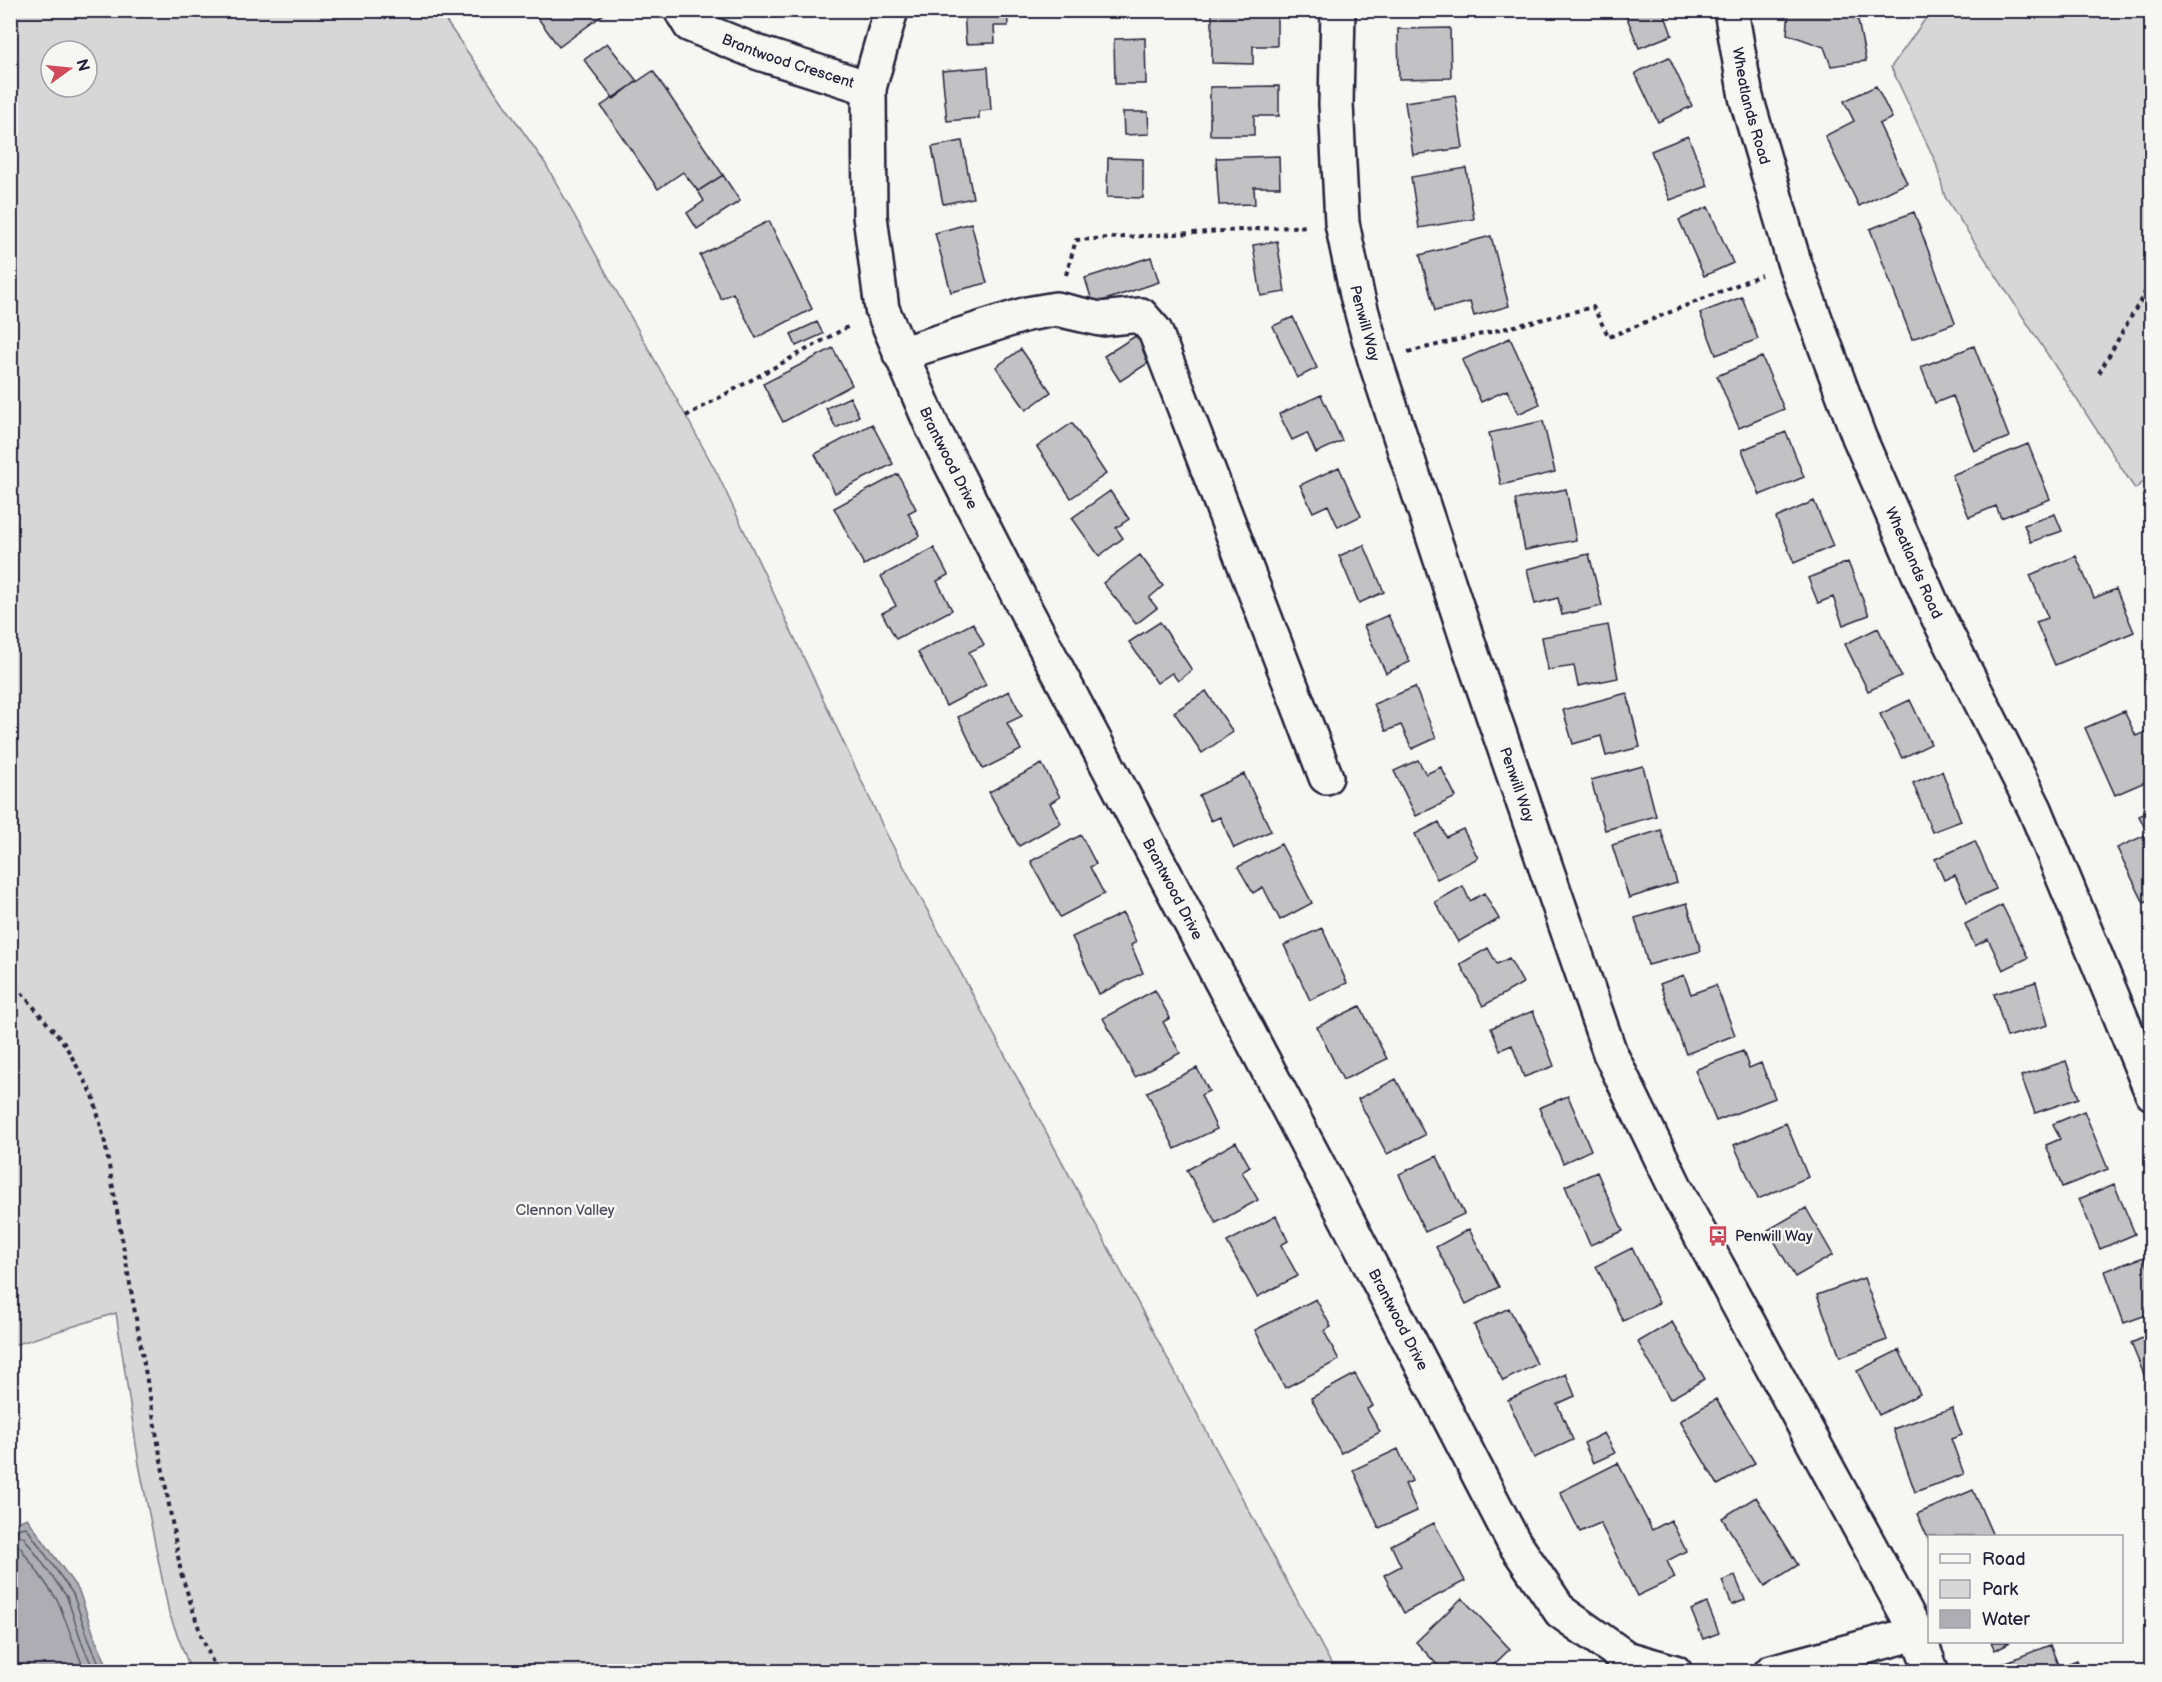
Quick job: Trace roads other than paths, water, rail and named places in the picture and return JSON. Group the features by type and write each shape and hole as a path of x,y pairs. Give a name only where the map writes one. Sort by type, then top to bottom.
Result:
{"street":[{"name":"Brantwood Crescent","path":"681,10 690,25 759,53 869,88"},
{"name":"Brantwood Drive","path":"891,10 869,88 870,216 882,309 932,426 1021,601 1307,1142 1513,1541 1561,1612 1626,1658 1675,1671"},
{"name":"Penwill Way","path":"1338,10 1336,104 1342,224 1357,295 1375,360 1474,660 1610,1053 1683,1203 1917,1633 1932,1671"},
{"name":"Wheatlands Road","path":"1731,10 1746,97 1794,262 1859,437 1935,610 2035,809 2151,1093"},
{"path":"900,354 1027,314 1056,309 1100,319 1141,315 1155,331 1326,777"},
{"path":"1771,1671 1917,1633"}],"water":[{"path":"27,1518 79,1591 96,1641 110,1671 11,1671 11,1525"}],"place":[{"name":"Penwill Way","path":"1718,1236"}],"park label":[{"name":"Clennon Valley","path":"565,1210"}]}
